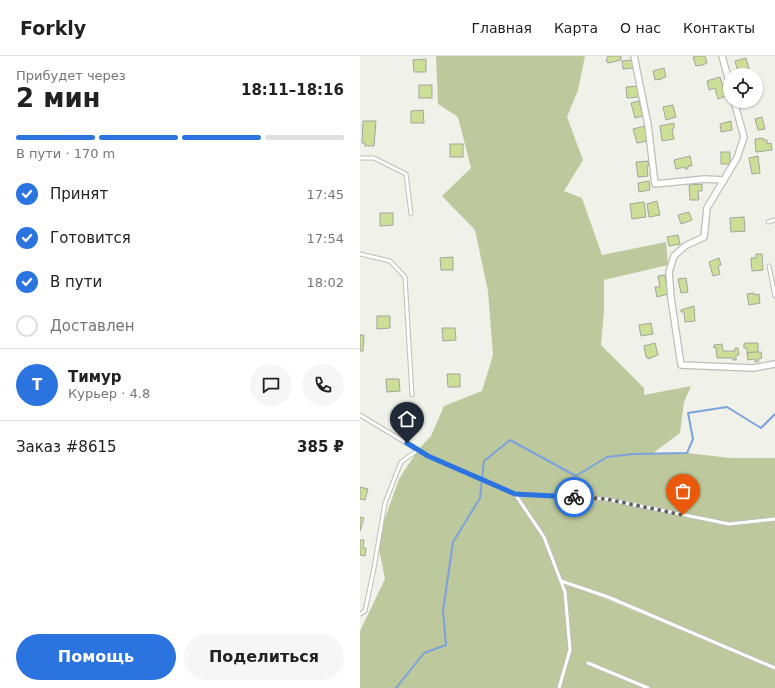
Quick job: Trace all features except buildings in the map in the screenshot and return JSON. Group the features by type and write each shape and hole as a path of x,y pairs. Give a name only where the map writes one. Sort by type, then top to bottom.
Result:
{"street":[{"path":"634,56 648,125 655,184 705,179 724,180"},
{"path":"722,56 725,68"},
{"path":"736,108 744,137 737,158 707,208 704,237 685,246 674,256 669,272 671,298 681,365 752,368 775,364"}],"lane":[{"path":"360,158 374,158 406,174 411,214"},
{"path":"768,222 775,220"},
{"path":"360,254 390,261 405,277 412,395"},
{"path":"769,266 775,296"},
{"path":"360,415 428,456 515,494 606,499 729,524 775,519"},
{"path":"360,614 365,611 385,503 401,462 418,450"},
{"path":"515,494 544,536 565,592 570,650 559,688"},
{"path":"561,581 608,597 775,668"},
{"path":"588,663 648,688"}],"green space":[{"path":"436,56 585,56 578,90 567,117 583,160 564,191 582,198 602,255 666,242 668,265 604,280 604,311 601,345 644,388 644,395 691,386 684,402 680,433 652,454 687,453 730,458 775,458 775,668 608,597 572,585 775,669 775,688 360,688 360,631 385,579 378,544 384,521 399,479 418,450 431,436 444,406 482,391 493,355 488,291 475,230 442,196 471,168 458,117 438,104"}],"waterway":[{"path":"396,688 424,653 446,645 443,611 453,542 480,498 484,461 510,440 576,476 607,457 633,454 687,453 693,439 688,413 727,407 761,428 775,414"}],"way so far":[{"path":"574,497 606,499 683,515"}],"route":[{"path":"407,443 428,456 515,494 574,497"}]}
